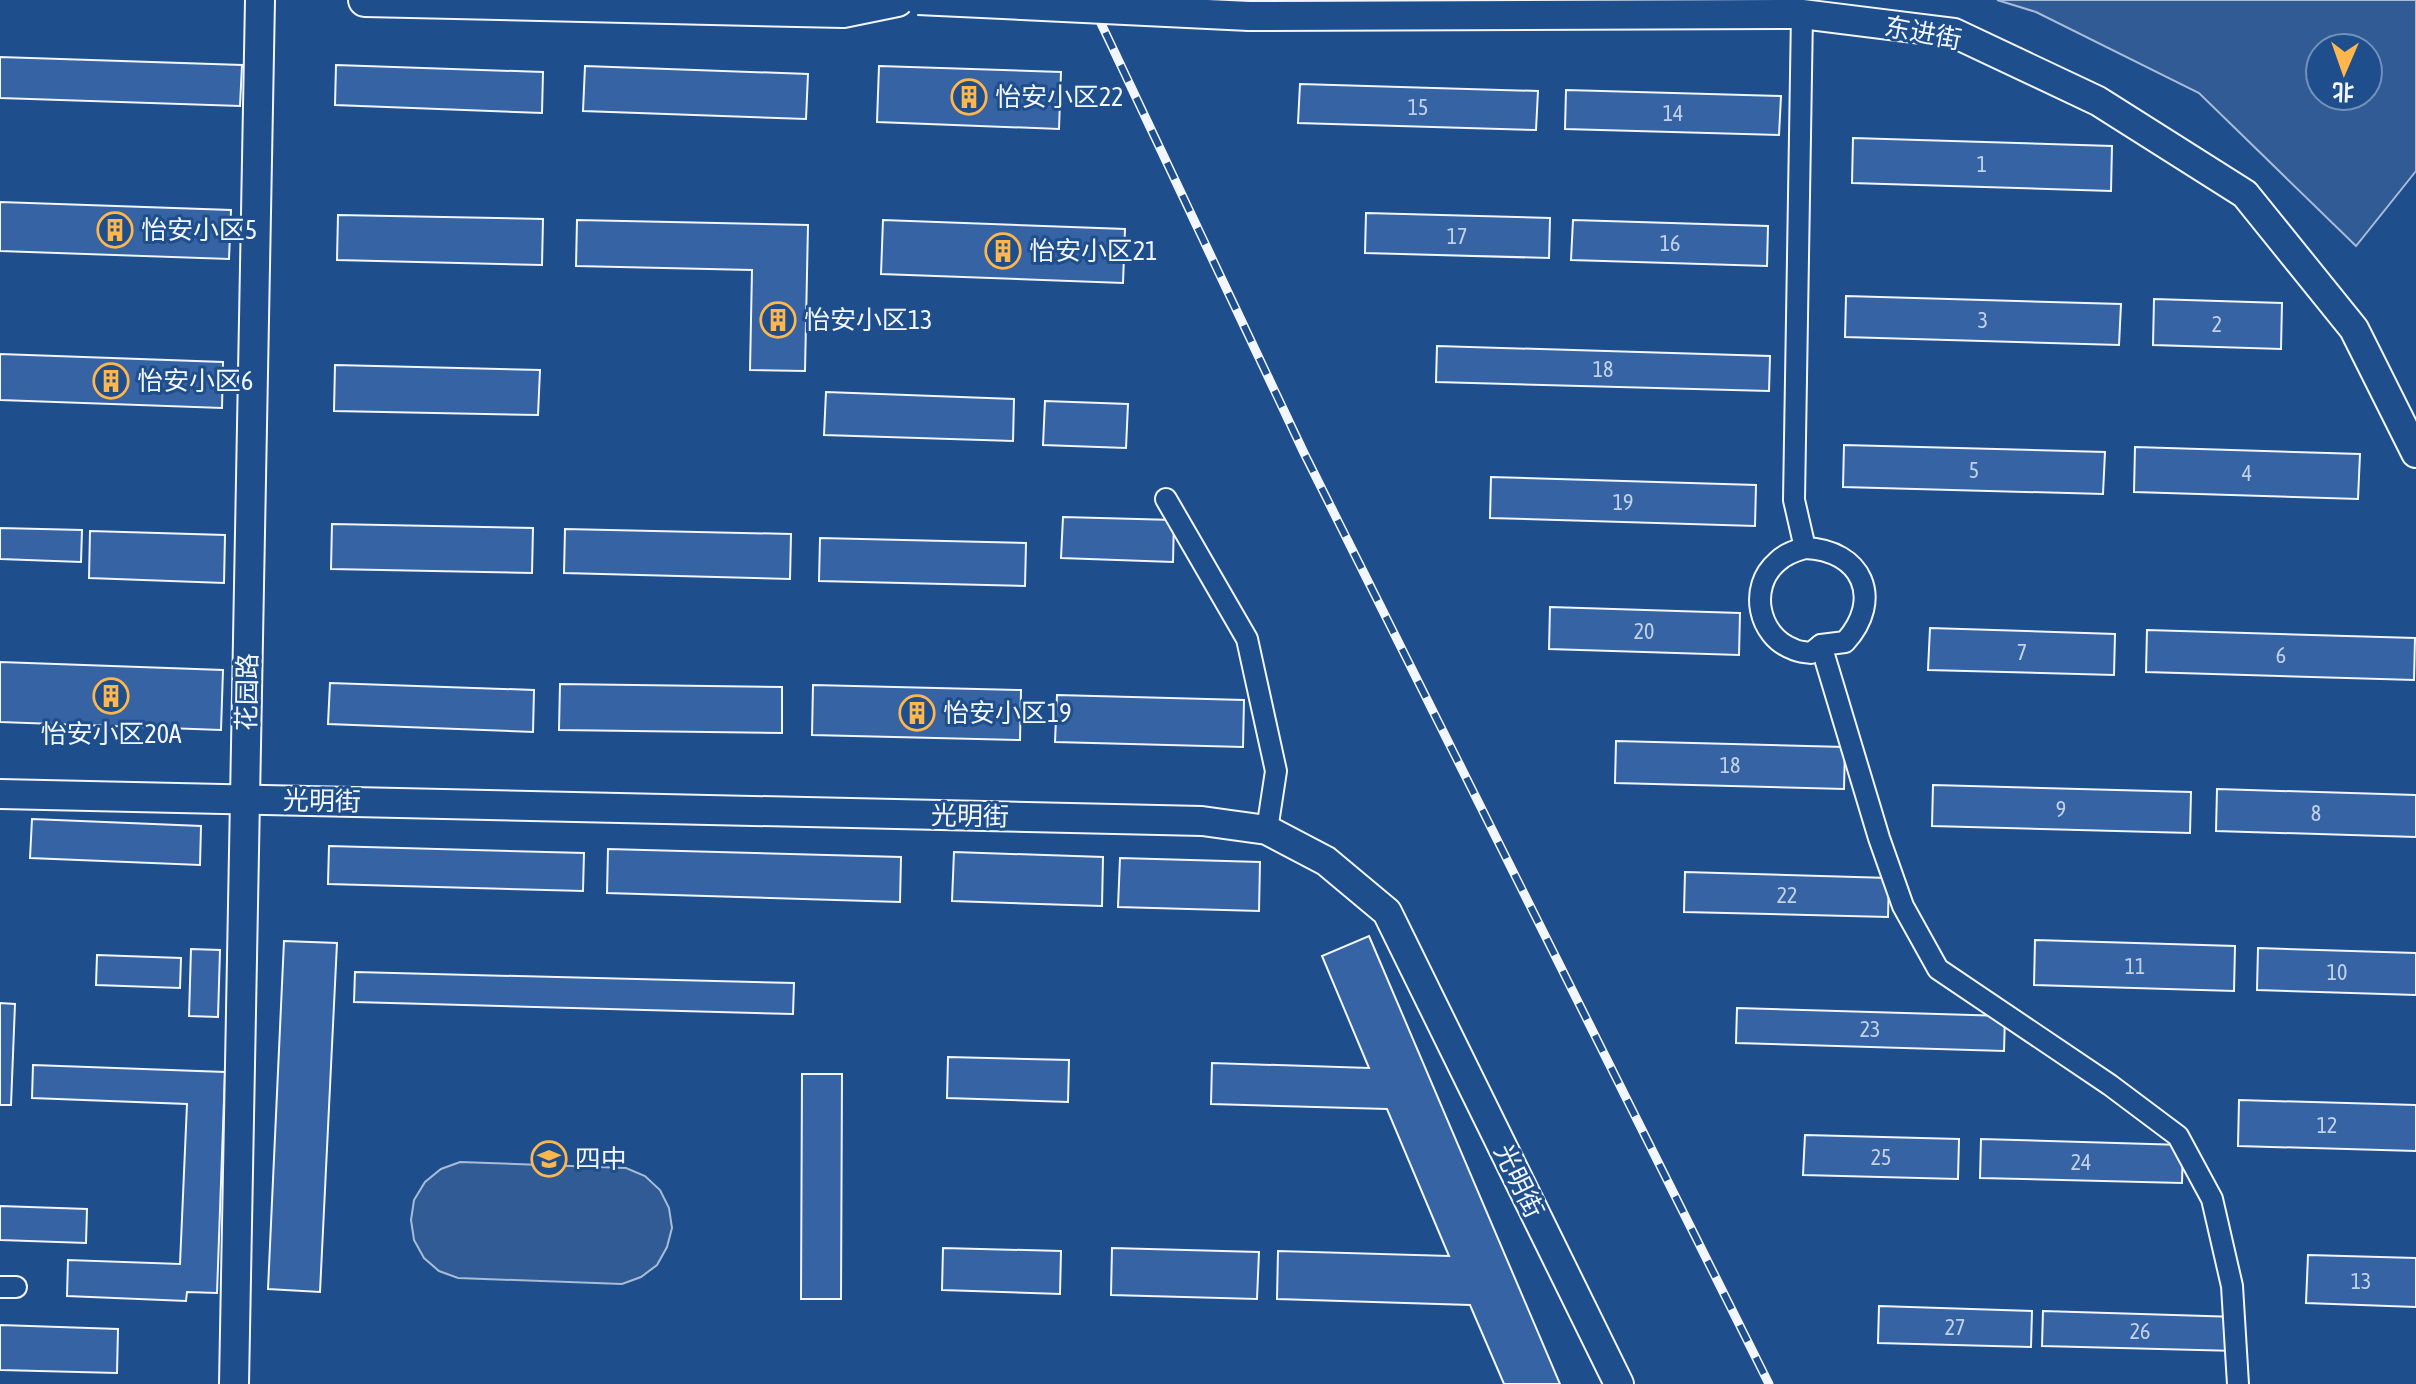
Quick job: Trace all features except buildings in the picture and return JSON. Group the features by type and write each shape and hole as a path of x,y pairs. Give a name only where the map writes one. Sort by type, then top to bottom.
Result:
{"main road":[{"name":"花园路","path":"234,1384 260,0"},
{"path":"365,0 843,11 897,0"},
{"name":"东进街","path":"918,0 1249,16 1549,7 1802,14 1954,33 2098,101 2245,194 2354,329 2416,453"},
{"name":"光明街","path":"0,794 1202,821 1267,830 1326,861 1387,912 1619,1384"}],"street":[{"path":"1802,14 1794,500 1805,548"},
{"path":"1166,499 1247,639 1276,771 1267,830"},
{"path":"1805,548 1837,554 1851,564 1865,594 1864,612 1857,629 1845,642 1821,645 1811,653 1794,650 1778,641 1766,627 1760,610 1760,592 1765,576 1775,563 1789,553 1805,548"},
{"path":"1821,645 1879,838 1903,906 1938,969 2110,1085 2178,1136 2212,1199 2232,1286 2238,1384"}],"shaded area":[{"path":"1997,0 2416,0 2416,171 2356,246 2199,93 2036,12"},
{"path":"460,1162 626,1168 645,1176 660,1190 669,1208 672,1228 667,1247 657,1265 641,1277 622,1284 458,1278 439,1271 424,1258 414,1240 411,1220 414,1200 425,1182 441,1169"}],"railway":[{"path":"1090,0 1304,453 1769,1384"}],"place":[{"name":"怡安小区22","path":"969,97"},
{"name":"怡安小区5","path":"115,230"},
{"name":"怡安小区21","path":"1003,251"},
{"name":"怡安小区13","path":"778,320"},
{"name":"怡安小区6","path":"111,381"},
{"name":"怡安小区20A","path":"111,696"},
{"name":"怡安小区19","path":"917,713"},
{"name":"四中","path":"549,1159"}]}
